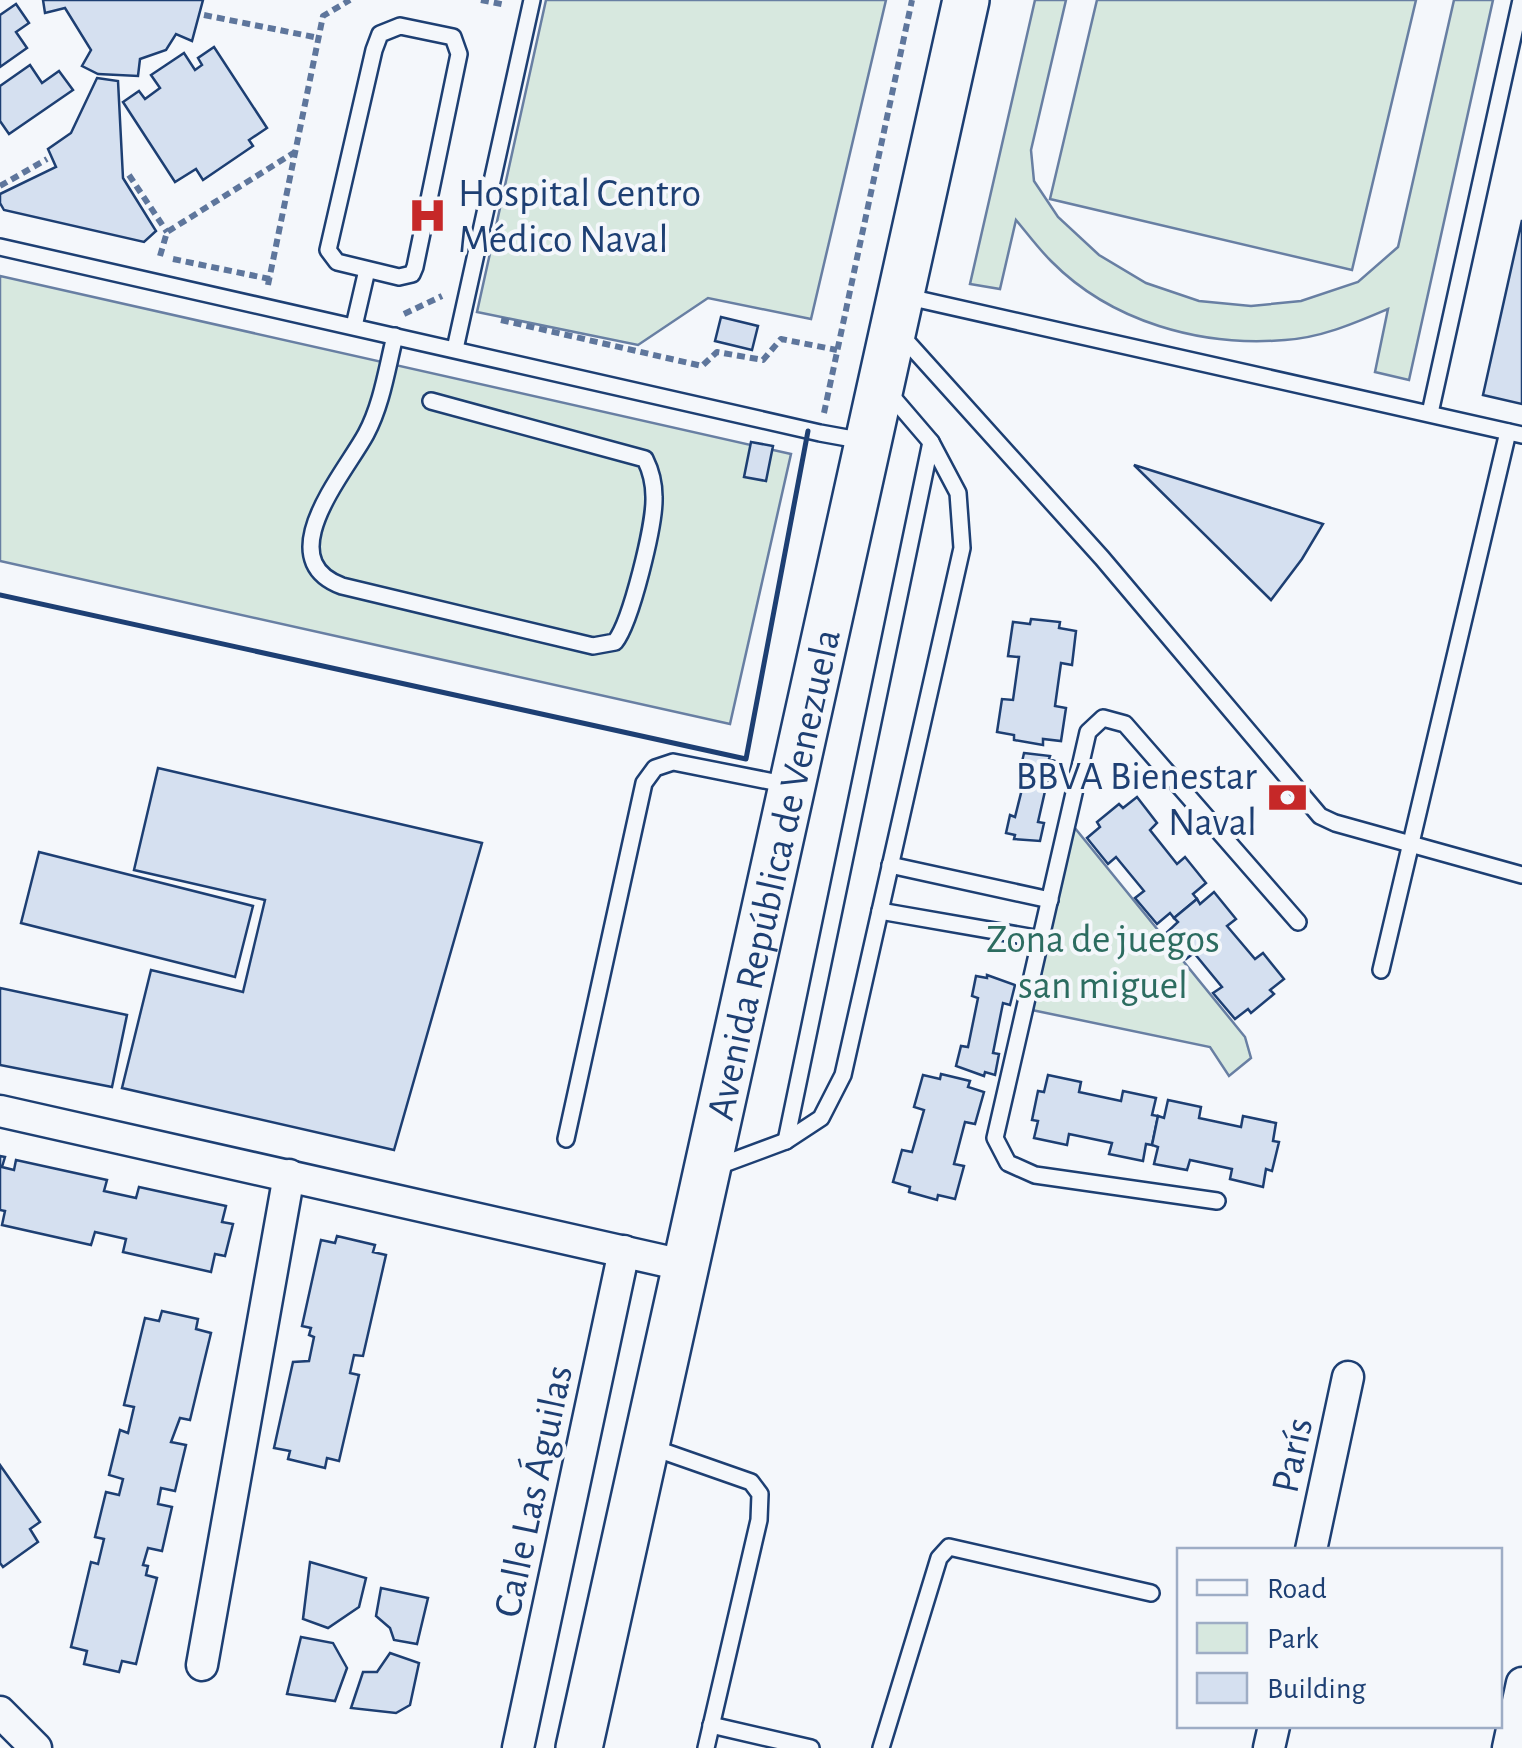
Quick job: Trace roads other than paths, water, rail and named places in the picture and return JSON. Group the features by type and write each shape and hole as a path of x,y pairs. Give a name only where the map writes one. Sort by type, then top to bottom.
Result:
{"main road":[{"name":"Avenida República de Venezuela","path":"579,1748 966,0"}],"street":[{"path":"0,1111 687,1266"},
{"path":"202,1665 289,1175"},
{"name":"Calle Las Águilas","path":"518,1748 624,1251"},
{"name":"París","path":"1311,1548 1348,1377"},
{"path":"1508,1748 1522,1683"},
{"path":"0,1712 36,1748"}],"lane":[{"path":"455,349 532,0"},
{"path":"1430,414 1522,0"},
{"path":"400,26 454,37 458,54 415,267 412,274 399,277 367,270 337,262 328,250 374,50 380,34 400,26"},
{"path":"0,247 820,434 868,441"},
{"path":"354,326 367,270"},
{"path":"897,310 1515,433 1381,970"},
{"path":"897,310 1307,805 1334,824 1522,876"},
{"path":"396,336 367,432 324,503 313,530 310,550 322,575 342,586 593,646 615,642 628,620 654,502 650,469 644,459 431,402"},
{"path":"708,1170 786,1141 821,1118 842,1075 962,548 958,493 931,442 881,383"},
{"path":"786,1141 931,442"},
{"path":"1218,1201 1034,1176 1008,1163 995,1138 1088,732 1103,718 1125,724 1298,922"},
{"path":"566,1140 644,783 655,768 674,762 793,786"},
{"path":"890,865 1050,900"},
{"path":"880,911 1041,939"},
{"path":"646,1445 751,1482 760,1494 759,1520 706,1748"},
{"path":"881,1748 939,1558 949,1548 1150,1593"},
{"path":"711,1725 811,1748"}],"place":[{"name":"Hospital Centro Médico Naval","path":"428,215"},
{"name":"BBVA Bienestar Naval","path":"1287,798"}],"park label":[{"name":"Zona de juegos san miguel","path":"1103,961"}]}
